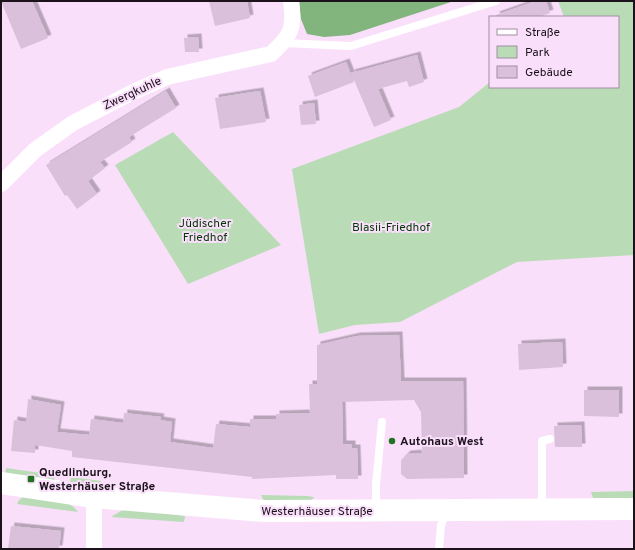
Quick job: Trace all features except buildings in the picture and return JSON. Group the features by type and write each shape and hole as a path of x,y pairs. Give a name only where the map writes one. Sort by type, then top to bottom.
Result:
{"main road":[{"name":"Westerhäuser Straße","path":"1,483 94,496 264,511 634,509"}],"street":[{"name":"Zwergkuhle","path":"1,184 35,150 73,123 131,93 167,77 271,54 283,43 293,26 292,1"},
{"path":"94,496 94,549"}],"lane":[{"path":"283,43 352,46 496,1"},
{"path":"376,511 376,484 382,422"},
{"path":"542,510 542,440 550,439"},
{"path":"439,549 441,525 446,511"}],"green space":[{"path":"299,1 454,1 350,35 324,37 307,34 301,19"},
{"name":"Blasii-Friedhof","path":"558,1 634,1 634,255 517,262 400,322 355,325 319,334 292,169 459,107 489,83 489,88 619,88 619,16 564,16"},
{"name":"Jüdischer Friedhof","path":"173,132 281,245 188,284 115,165"},
{"path":"6,468 55,475 54,482 5,474"},
{"path":"71,477 101,481 100,488 70,483"},
{"path":"634,491 634,498 593,498 591,492"},
{"path":"261,495 314,497 310,502 264,501"},
{"path":"23,497 45,498 61,501 67,503 78,512 17,504"},
{"path":"126,508 185,516 184,522 111,517"}],"place":[{"name":"Autohaus West","path":"392,441"},
{"name":"Quedlinburg, Westerhäuser Straße","path":"31,479"}]}
